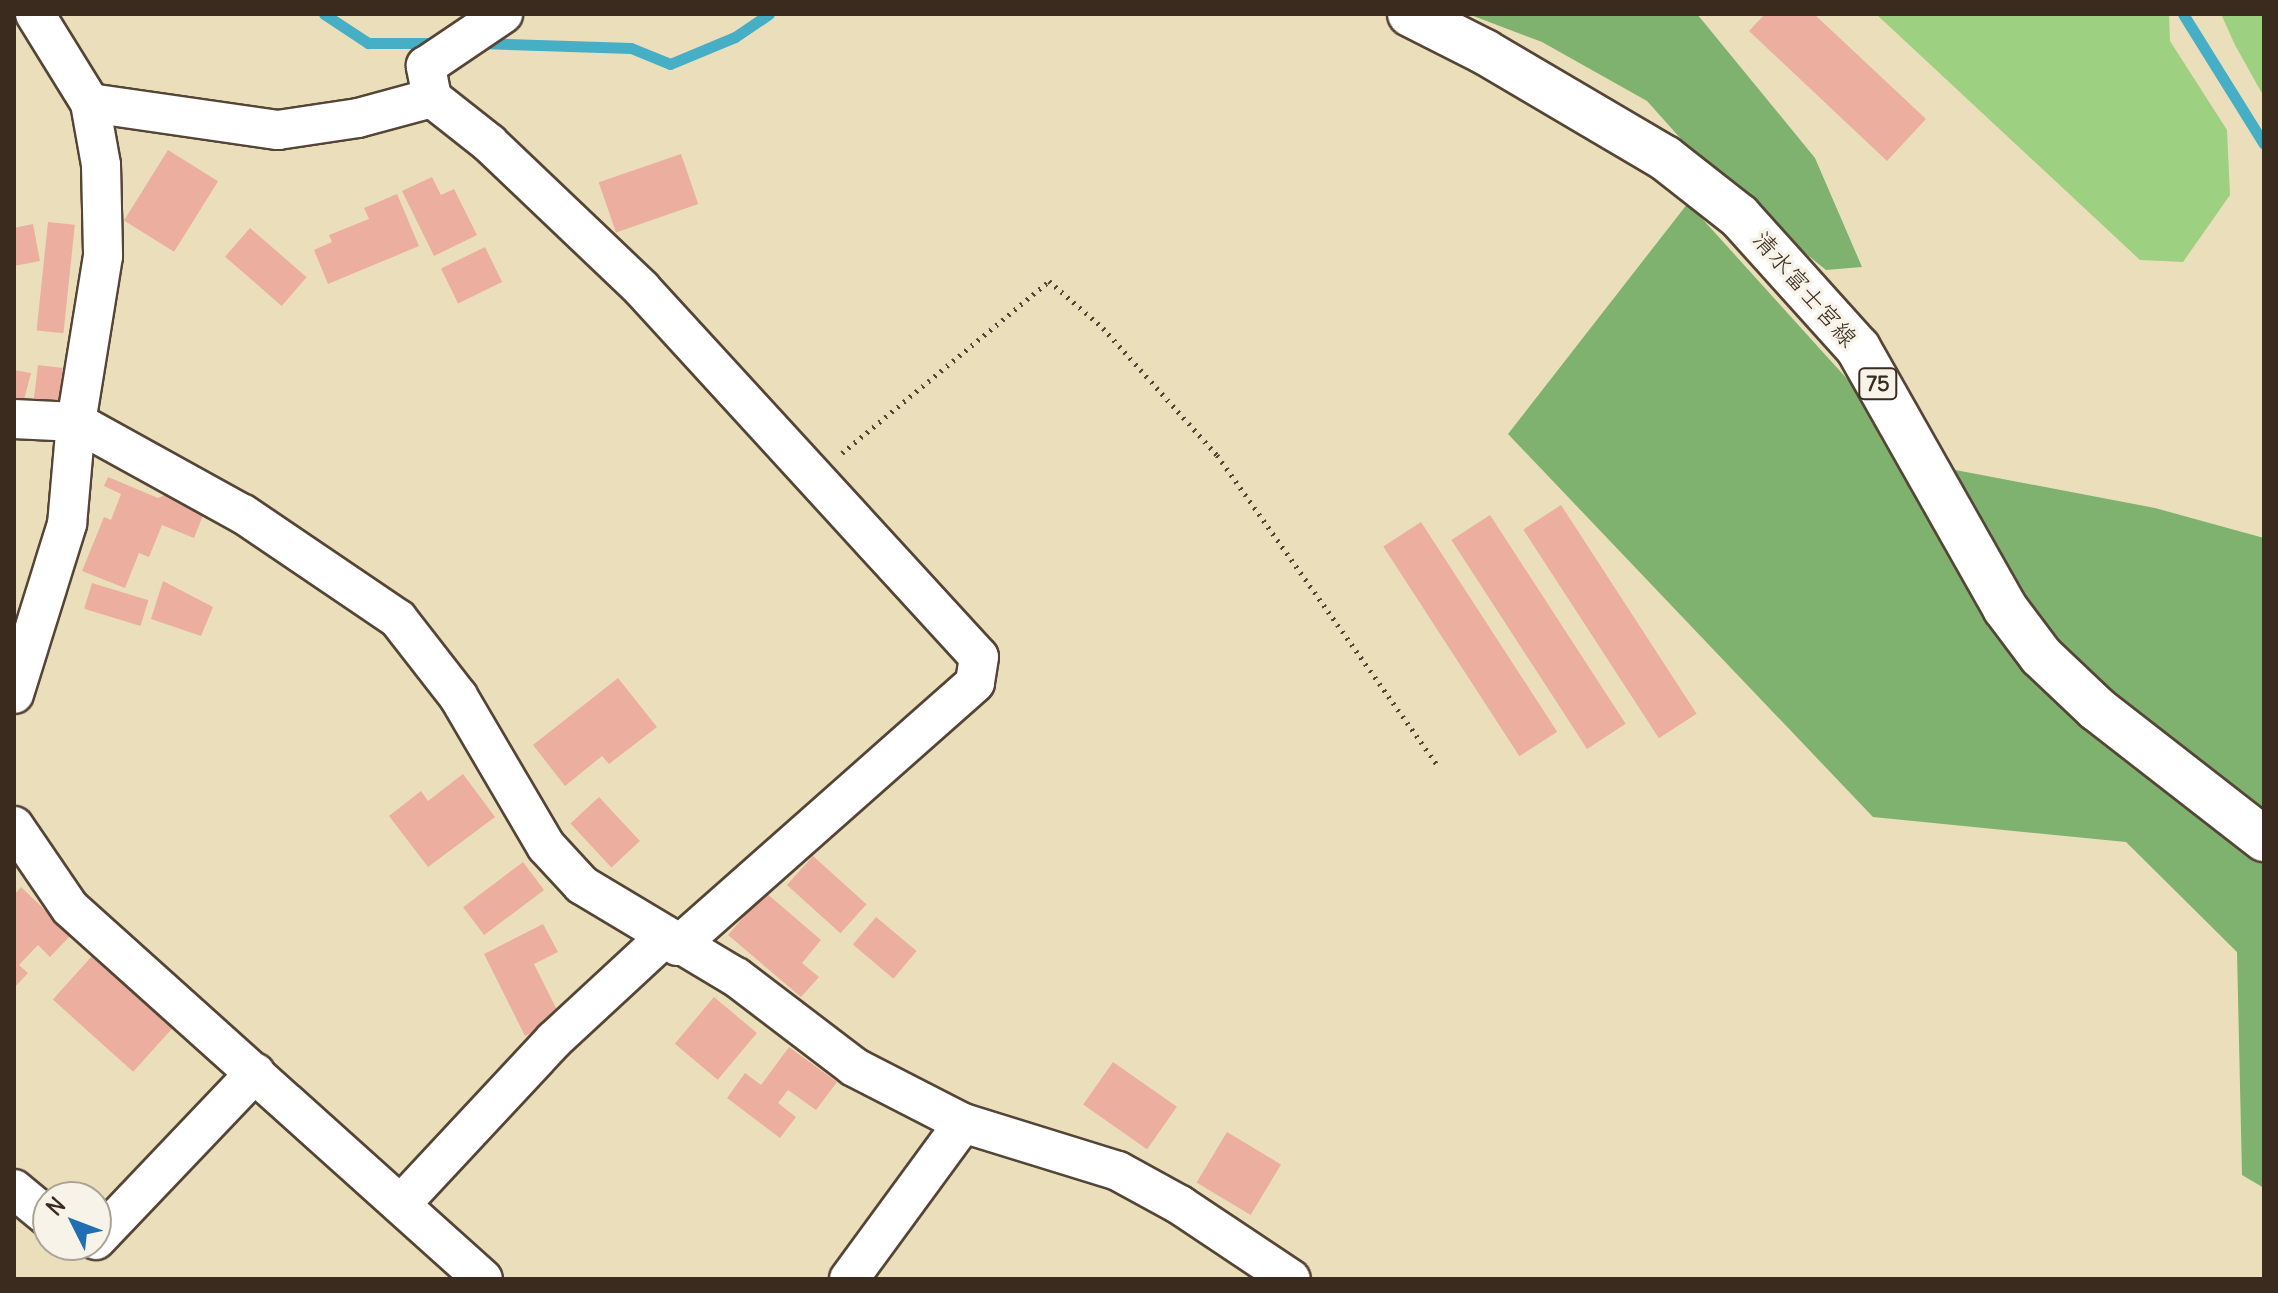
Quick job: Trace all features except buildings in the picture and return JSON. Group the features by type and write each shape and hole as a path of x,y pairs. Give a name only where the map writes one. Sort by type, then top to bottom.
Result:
{"main road":[{"name":"清水富士宮線","path":"1410,14 1485,52 1665,158 1739,216 1858,348 2005,608 2041,656 2097,709 2264,839"}],"street":[{"path":"14,694 67,524 76,422 103,256 101,165 90,103 35,14"},
{"path":"402,1203 554,1040 975,683 979,657 641,288 489,143 432,98 426,66 503,14"},
{"path":"90,103 278,130 358,118 432,98"},
{"path":"14,419 76,422 243,514 398,619 458,696 546,846 582,885 671,942 736,977 854,1067 963,1123 1118,1171 1180,1205 1234,1263 1291,1279"},
{"path":"14,826 70,908 402,1203 483,1279"},
{"path":"112,1223 255,1073"},
{"path":"849,1279 963,1123"},
{"path":"14,1189 32,1204"}],"path":[{"path":"814,477 1049,281 1103,328 1217,455 1437,764"}],"green space":[{"path":"1468,14 1697,14 1815,158 1862,267 1826,270 1725,188 1647,101 1542,42"},
{"path":"1876,14 2169,14 2170,41 2227,130 2230,195 2183,262 2140,260"},
{"path":"2221,14 2264,14 2264,97 2235,45"},
{"path":"1688,203 1924,464 2155,508 2264,538 2264,1188 2242,1175 2237,952 2126,842 1873,817 1508,434"}],"waterway":[{"path":"324,14 368,43 439,43"},
{"path":"480,43 631,48 670,64 735,37 769,14"},
{"path":"2183,14 2264,144"}]}
